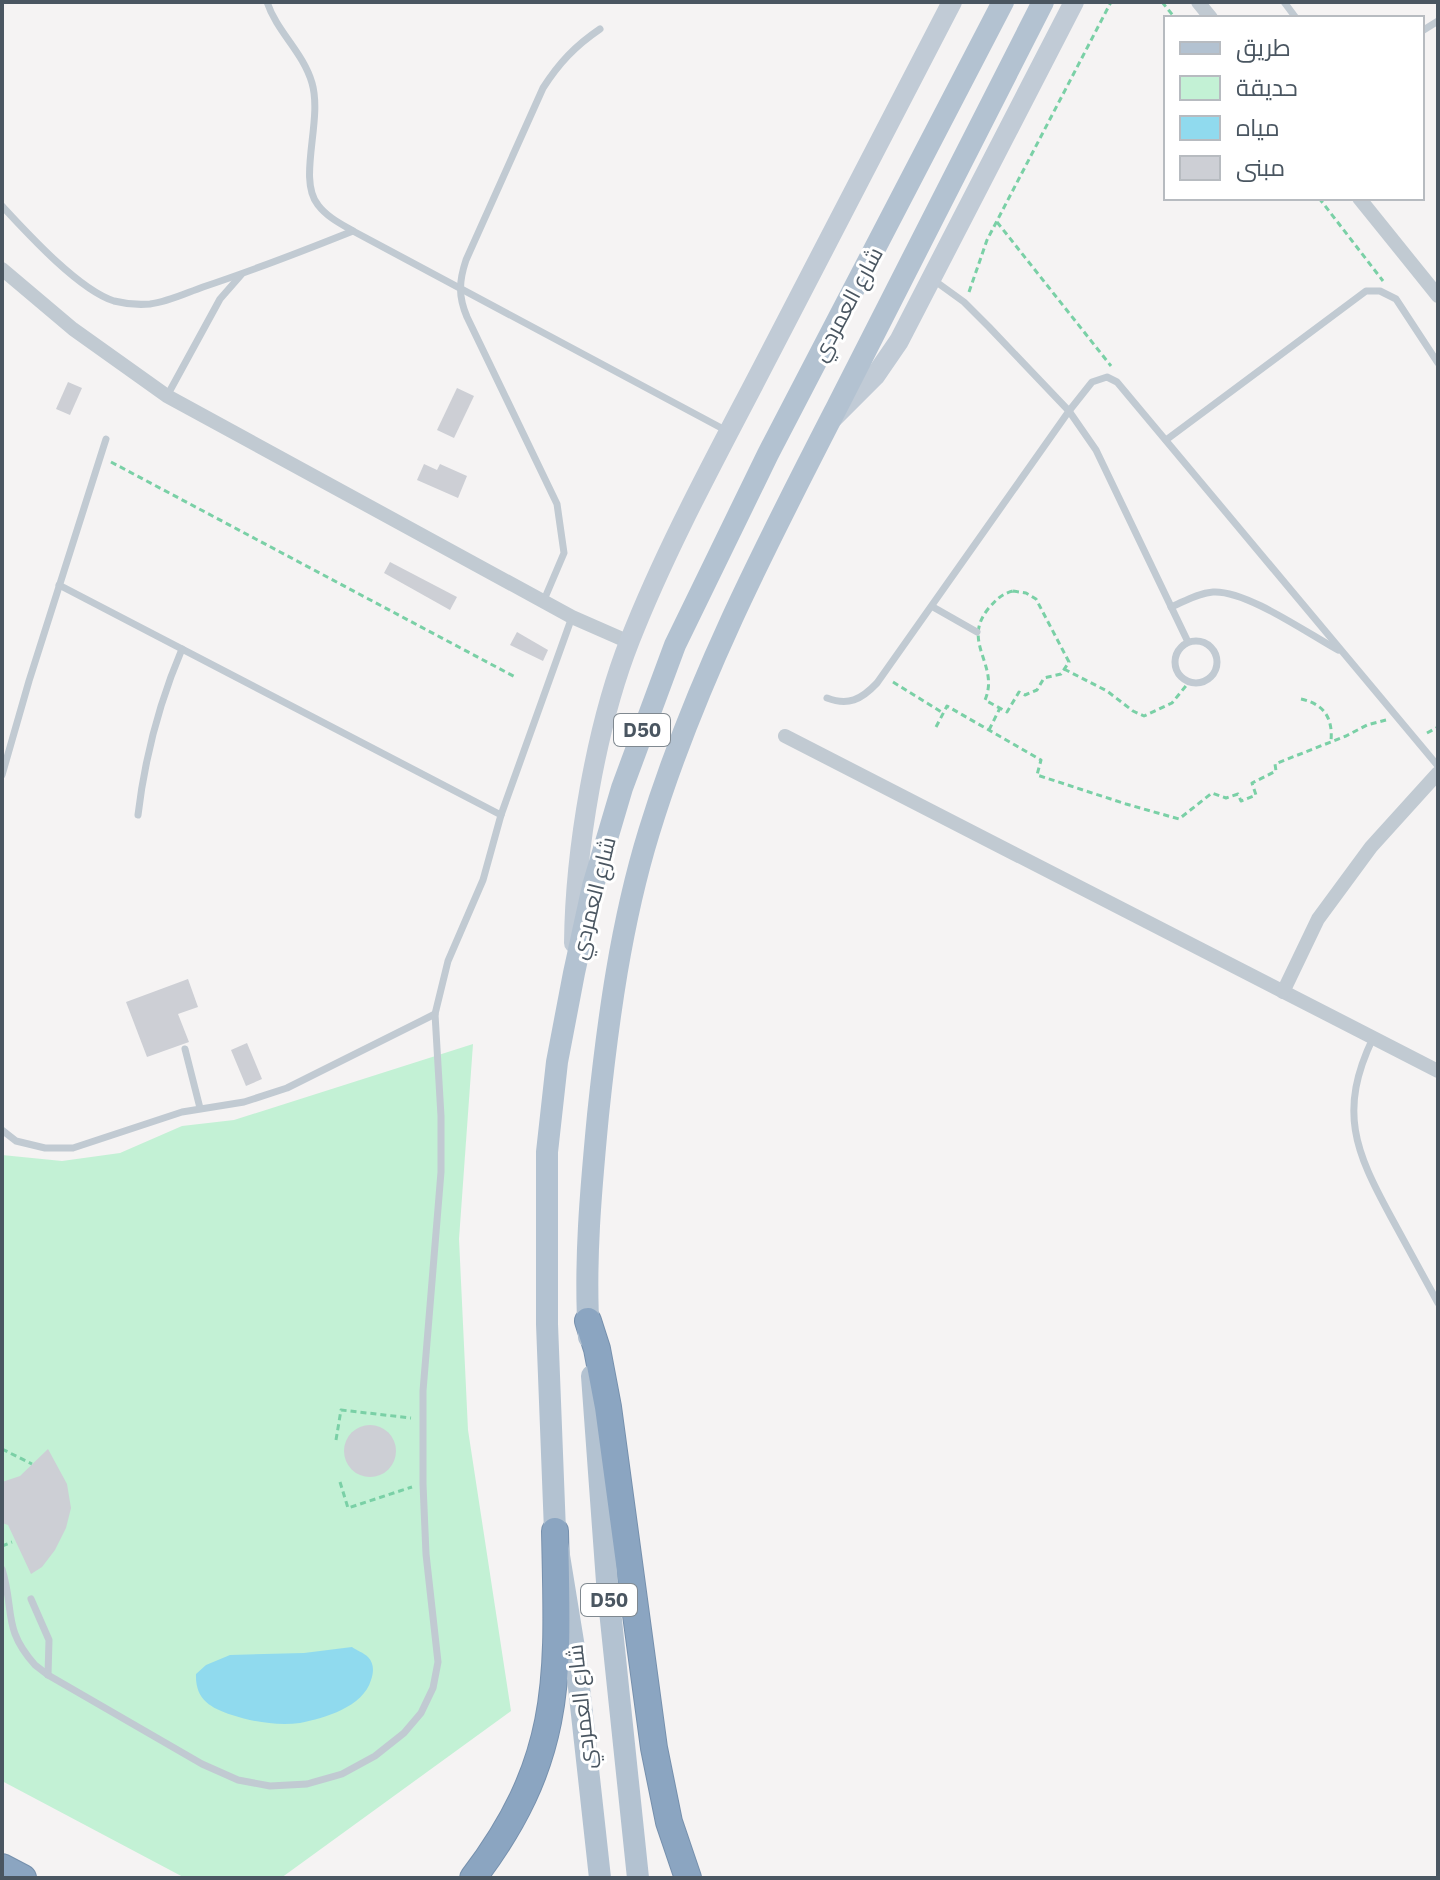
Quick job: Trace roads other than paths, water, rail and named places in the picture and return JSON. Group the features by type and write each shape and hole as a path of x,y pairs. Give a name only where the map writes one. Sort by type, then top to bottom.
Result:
{"highway":[{"path":"588,1321 604,1377 654,1748 669,1822 688,1878"},
{"path":"473,1878 510,1825 527,1793 549,1724 558,1653 555,1531"},
{"path":"2,1867 23,1878"}],"main road":[{"name":"شارع العمردي","path":"600,1878 576,1660 555,1531 547,1309 547,1152 557,1062 574,973 593,886 622,788 686,618 1003,2"},
{"name":"شارع العمردي","path":"638,1878 607,1582 588,1321 590,1220 604,1062 633,892 666,779 715,652 803,469 1043,2"}],"street":[{"path":"574,973 578,888 592,780 629,642 649,593 729,432 952,2"},
{"path":"830,421 861,392 888,359 933,280 1074,2"},
{"path":"1361,200 1438,296"},
{"path":"2,269 103,352 167,396 572,617 629,642"},
{"path":"785,736 1438,1071"},
{"path":"1283,992 1318,919 1371,847 1438,773"}],"lane":[{"path":"267,2 312,83 316,105 309,182 312,195 328,215 729,432"},
{"path":"544,600 564,553 557,504 467,317 459,287 466,260 543,88 558,65 577,45 600,29"},
{"path":"2,206 76,278 111,300 132,305 153,304 243,274 353,231"},
{"path":"167,396 220,299 243,274"},
{"path":"933,280 964,302 1069,411 1096,450 1188,642"},
{"path":"1166,440 1360,294 1373,290 1385,292 1396,299 1438,363"},
{"path":"827,698 842,703 855,701 872,689 1069,411 1096,379 1113,378 1438,766"},
{"path":"2,775 106,439"},
{"path":"59,585 501,815"},
{"path":"1171,607 1205,593 1238,595 1343,653"},
{"path":"933,607 977,632"},
{"path":"2,1569 16,1640 48,1675 191,1758 238,1780 270,1786 307,1784 342,1774 375,1756 404,1733 421,1713 433,1688 438,1662 426,1554 423,1484 427,1323 441,1172 435,1014 448,961 483,880 501,815 572,617"},
{"path":"1188,642 1203,642 1214,651 1217,658 1210,678 1197,683 1189,682 1183,679 1175,666 1177,651 1188,642"},
{"path":"138,815 151,736 182,649"},
{"path":"2,1130 16,1141 45,1148 73,1148 200,1108 244,1102 277,1092 435,1014"},
{"path":"1373,1038 1354,1097 1356,1138 1370,1178 1438,1303"},
{"path":"185,1049 200,1108"},
{"path":"31,1599 49,1640 48,1675"},
{"path":"2,1857 29,1878"}],"water":[{"path":"352,1647 370,1659 373,1674 367,1689 342,1710 300,1723 274,1724 224,1712 205,1701 196,1683 196,1674 206,1665 230,1655 304,1653"}]}
